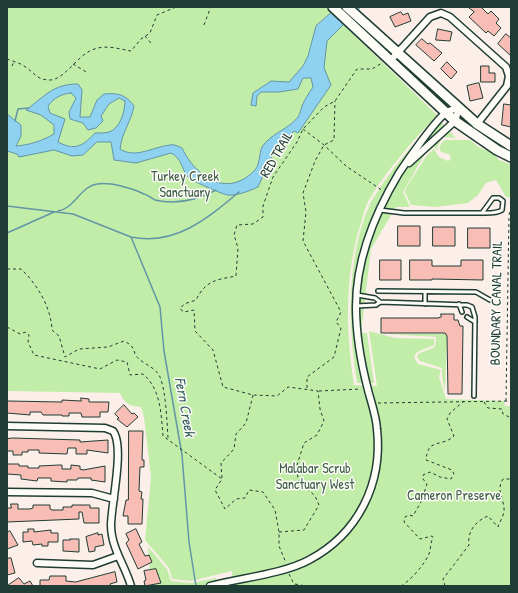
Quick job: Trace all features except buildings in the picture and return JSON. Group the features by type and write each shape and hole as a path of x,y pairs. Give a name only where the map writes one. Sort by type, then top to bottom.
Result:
{"street":[{"path":"333,7 361,26"},
{"path":"347,7 361,26 455,121 497,150 511,157"},
{"path":"392,57 430,17 441,13 450,17 506,67 509,76 507,86 478,124"},
{"path":"392,57 478,124 511,146"},
{"path":"213,585 288,568 308,561 337,542 362,511 370,494 378,461 377,427 367,389 357,334 356,306 359,270 379,209 386,194 403,167 447,112 459,108"},
{"path":"403,167 417,158 455,121 459,108"},
{"path":"7,426 104,428 114,431 117,443 116,487 111,527 118,556 131,586"},
{"path":"7,492 92,493 114,499"},
{"path":"37,563 94,564 118,556"}],"lane":[{"path":"379,209 404,213 482,213 499,212 503,207 503,201 497,197 492,198 482,213"},
{"path":"378,291 476,292 490,300"},
{"path":"425,292 425,304"},
{"path":"357,295 375,298 380,302"},
{"path":"356,306 376,305 380,302 459,304 472,307 474,310 475,322 474,396"},
{"path":"459,304 462,312"},
{"path":"467,317 475,322"}],"path":[{"path":"7,59 25,66 36,77 50,80 59,77 77,59 93,49 109,47 131,52 145,36 150,33 157,15 176,7"},
{"path":"204,25 210,9 209,7"},
{"path":"145,36 151,43"},
{"name":"RED TRAIL","path":"367,389 318,391 307,388 288,387 277,396 253,395 223,387 213,350 195,331 194,310 184,312 180,309 184,304 196,300 208,283 236,276 238,248 234,235 237,225 253,224 263,217 263,206 273,177 297,142 303,129 324,107 335,101 357,69 372,69 392,57"},
{"path":"12,66 14,62"},
{"path":"73,64 88,73"},
{"path":"59,77 61,81"},
{"path":"307,388 307,377 334,356 341,328 336,322 341,312 303,241 306,212 303,193 315,161 324,145 334,140 335,101"},
{"path":"303,129 324,145 346,166 386,194"},
{"name":"BOUNDARY CANAL TRAIL","path":"506,401 509,215 511,206"},
{"path":"7,269 21,269 32,280 52,319 52,330 59,336 65,357 79,349 108,347 124,341 132,346 138,359 149,364 160,376 166,410 168,439"},
{"path":"7,327 20,334 26,332 29,335 28,342 34,355 100,369 117,360 127,362 130,375 143,374 151,381 161,406 163,436 222,479"},
{"path":"280,532 304,530 319,505 315,496 298,480 297,464 304,443 317,435 324,421 320,409 318,391"},
{"path":"253,395 246,423 236,434 234,449 221,463 222,479 215,490 225,509 236,499 245,498 249,490 263,492 275,510 280,532 279,546 288,568 290,579 295,585 306,586"},
{"path":"401,586 423,563 430,552 429,546 433,538 429,535 420,539 404,522 405,517 409,515 413,516 421,502 427,484 423,479 424,475 430,472 440,477 451,479 454,474 452,470 426,460 427,450 431,445 449,441 454,436 448,419 450,413 464,401"},
{"path":"484,401 488,408 502,409 503,414 509,417 511,421"},
{"path":"371,403 511,401"},
{"path":"445,586 443,579 469,545 468,537 478,520 488,516 498,527 504,509 500,494 500,483 503,479 511,479"}],"green space":[{"name":"Turkey Creek Sanctuary","path":"7,7 325,7 437,115 392,166 376,188 364,212 355,243 349,283 349,345 354,385 377,386 369,331 395,338 434,339 434,345 417,352 414,357 418,364 441,370 439,377 446,399 504,401 505,406 511,406 511,586 233,586 232,571 191,581 172,579 169,568 145,540 151,477 144,417 141,407 128,404 120,393 7,391"},
{"path":"437,118 456,138 443,137 437,147 438,151 434,147 425,154 403,192 410,207 396,207 371,249 361,333 367,333 374,383 357,383 352,338 351,292 353,269 362,225 371,201 383,183 402,158"},
{"path":"444,140 470,140 480,148 493,153 499,160 510,164 510,197 506,197 496,180 486,183 478,195 468,203 436,207 411,205 405,192 406,188 427,155 434,149 439,157 448,161 451,159 449,154 441,152 439,147"},
{"path":"387,334 447,334 445,391 442,368 420,361 417,357 418,354 435,347 436,337"},
{"path":"148,547 167,569 171,581 191,583 216,578 219,586 151,586"}],"water":[{"path":"338,7 361,7 327,41 324,68 331,85 298,133 294,131 272,156 258,187 251,190 239,194 227,195 206,187 187,176 175,155 171,153 136,163 114,160 111,142 97,142 83,155 72,156 54,150 19,157 17,154 7,151 7,114 21,125 21,136 16,146 31,144 45,139 54,134 54,125 41,115 26,110 50,92 62,86 78,84 82,90 80,117 90,117 97,100 104,94 121,95 134,106 120,149 126,152 138,153 174,145 182,148 195,168 213,181 234,183 244,179 257,168 260,153 265,142 290,125 298,117 303,103 313,87 311,78 303,78 298,89 279,92 261,92 257,96 256,106 251,105 253,93 271,81 289,82 303,66 308,56 316,26","holes":["71,93 76,98 69,112 70,119 83,123 88,130 96,128 103,121 101,116 109,104 119,98 125,101 123,114 119,124 109,132 95,133 87,141 78,146 74,147 58,142 65,119 50,113 48,106 55,99 64,94"]}],"waterway":[{"path":"15,121 18,109 29,108"},
{"path":"58,211 69,206 86,189 97,184 121,186 147,195 155,200 171,202 194,199 216,190"},
{"name":"Fern Creek","path":"131,237 147,239 162,238 176,234 190,228 215,212 239,192"},
{"name":"Fern Creek","path":"7,206 73,214 131,237 160,307 164,351 182,455 189,542 196,586"},
{"path":"7,233 54,212"}],"park label":[{"name":"Malabar Scrub Sanctuary West","path":"315,478"},
{"name":"Cameron Preserve","path":"454,496"}]}
